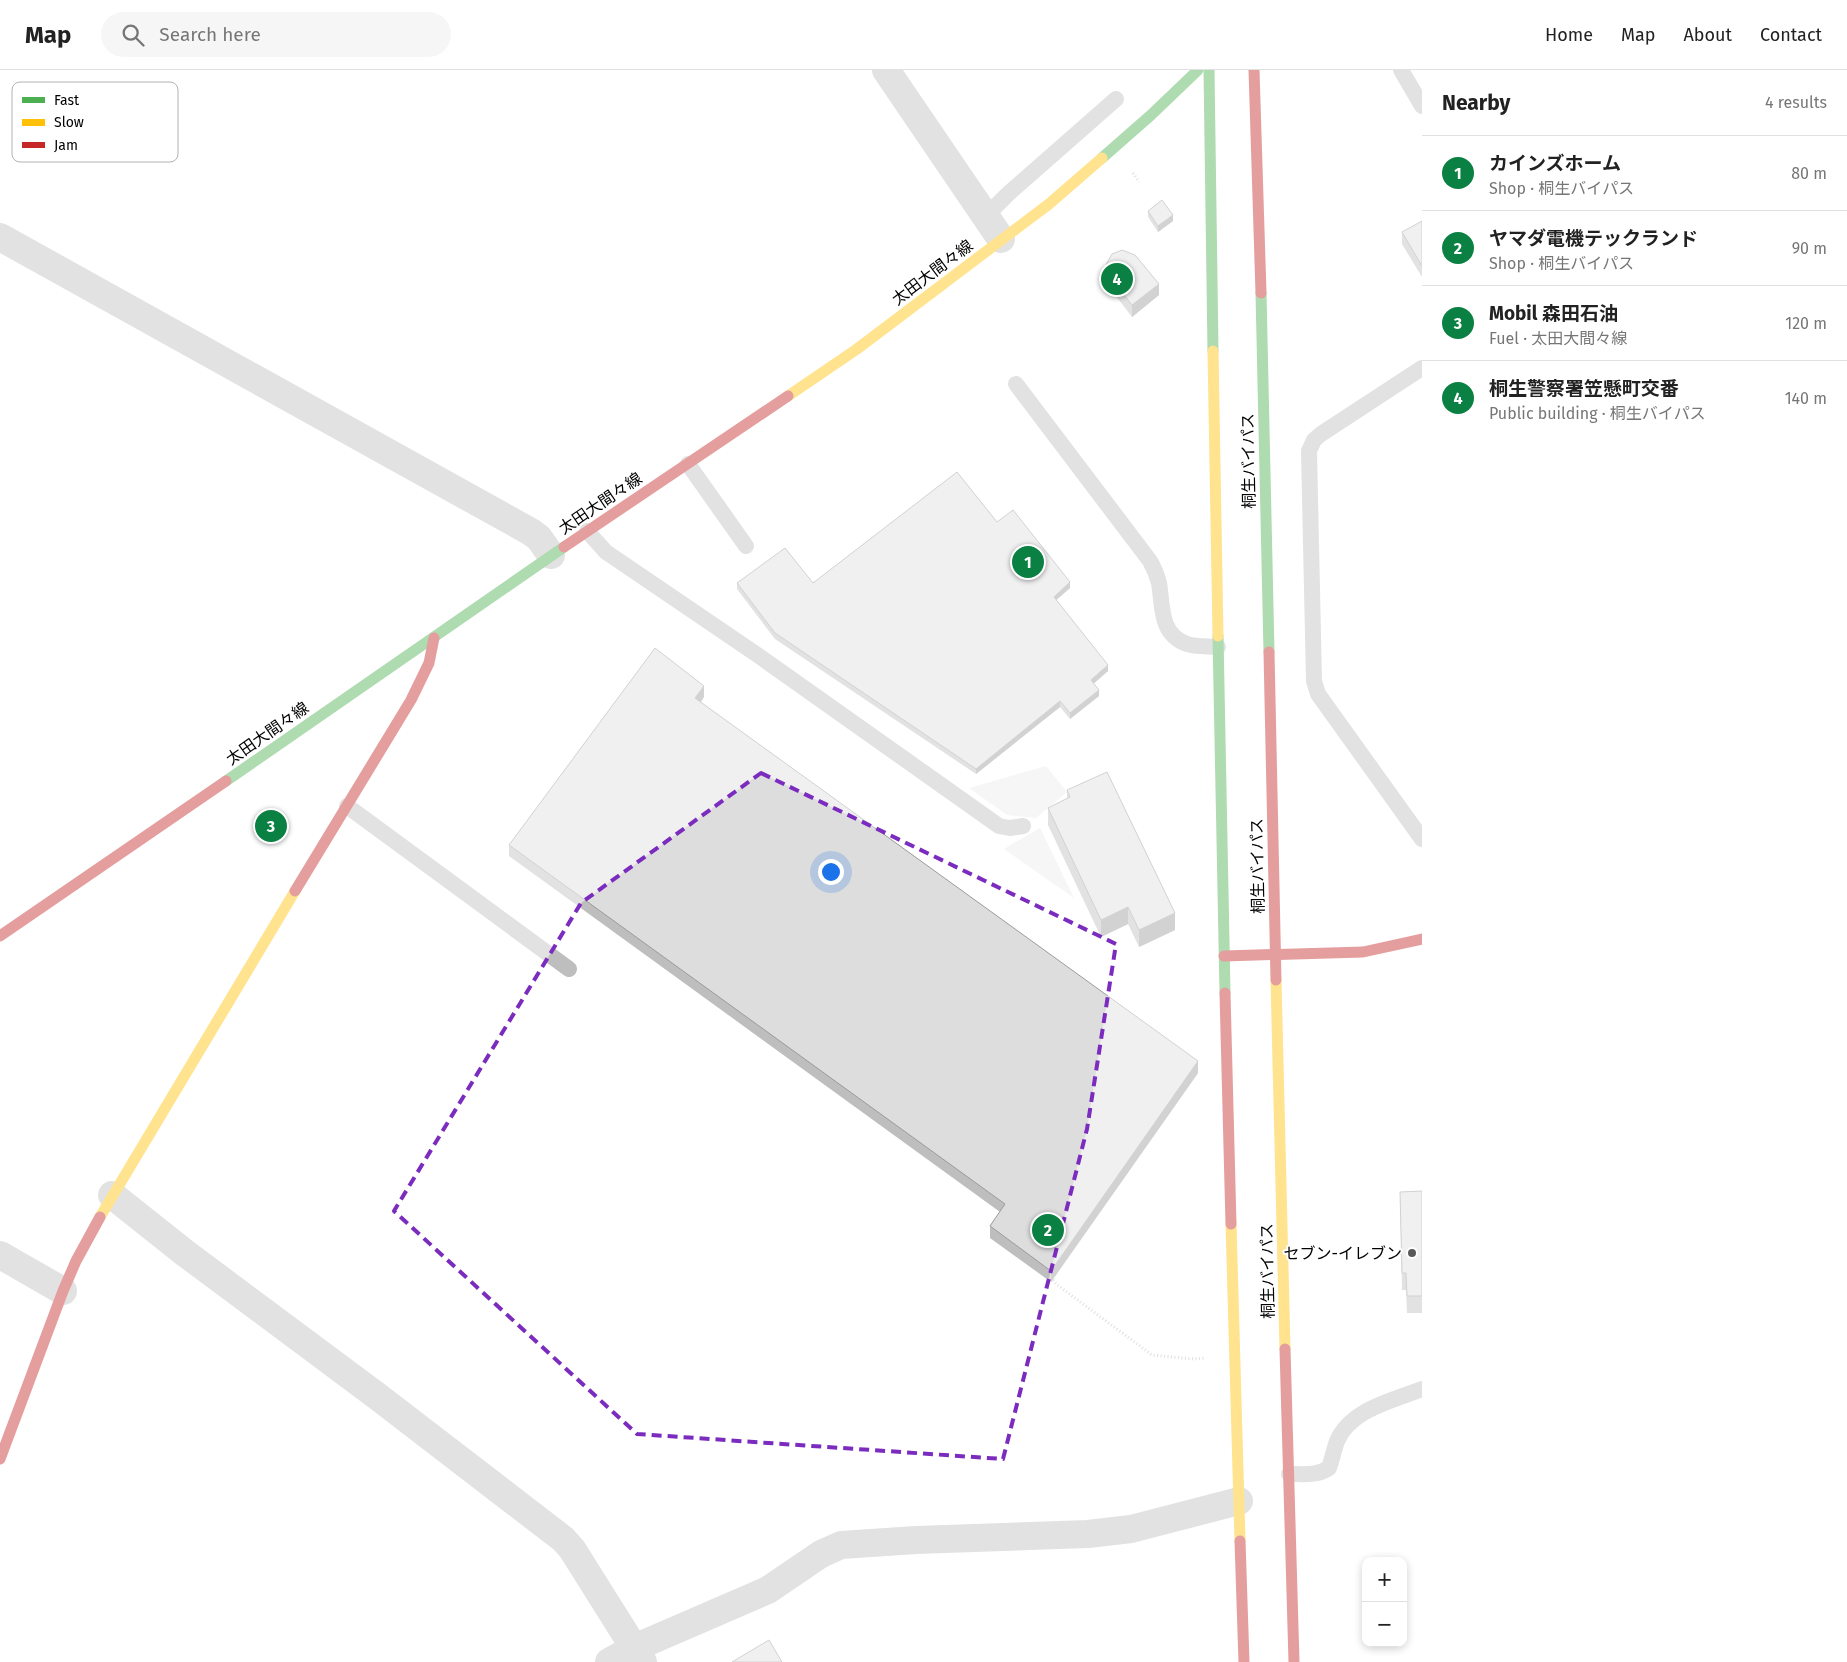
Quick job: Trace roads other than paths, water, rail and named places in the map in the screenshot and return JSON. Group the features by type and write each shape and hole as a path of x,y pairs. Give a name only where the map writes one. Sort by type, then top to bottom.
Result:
{"main road":[{"name":"太田大間々線","path":"0,936 434,638 551,555 857,349 1049,204 1151,115 1198,70"},
{"name":"桐生バイパス","path":"1209,70 1224,956 1234,1374 1244,1662"},
{"name":"桐生バイパス","path":"1254,70 1294,1662"},
{"path":"0,1459 76,1261 112,1195 428,669 434,638"},
{"path":"1224,956 1363,952 1422,939"}],"street":[{"path":"886,70 1001,239"},
{"path":"0,237 532,532 539,538 551,555"},
{"path":"112,1195 185,1253 563,1538 572,1549 639,1655"},
{"path":"0,1255 63,1292"},
{"path":"609,1662 639,1655 768,1590 820,1554 841,1545 916,1540 1088,1534 1131,1528 1239,1501"}],"lane":[{"path":"1401,70 1422,106"},
{"path":"985,217 1009,193 1116,99"},
{"path":"1422,368 1321,434 1314,440 1309,451 1312,665 1314,681 1318,694 1422,839"},
{"path":"1016,384 1150,561 1156,572 1162,614 1169,631 1177,639 1188,644 1218,647"},
{"path":"688,464 746,546"},
{"path":"587,531 606,552 759,656 999,826 1010,828 1023,826"},
{"path":"347,806 569,970"},
{"path":"1289,1474 1311,1474 1323,1472 1330,1468 1337,1441 1345,1429 1361,1413 1422,1389"}],"place":[{"name":"桐生警察署笠懸町交番","path":"1117,279"},
{"name":"カインズホーム","path":"1028,562"},
{"name":"Mobil 森田石油","path":"271,826"},
{"name":"ヤマダ電機テックランド","path":"1048,1230"},
{"name":"セブン-イレブン","path":"1412,1253"}]}
